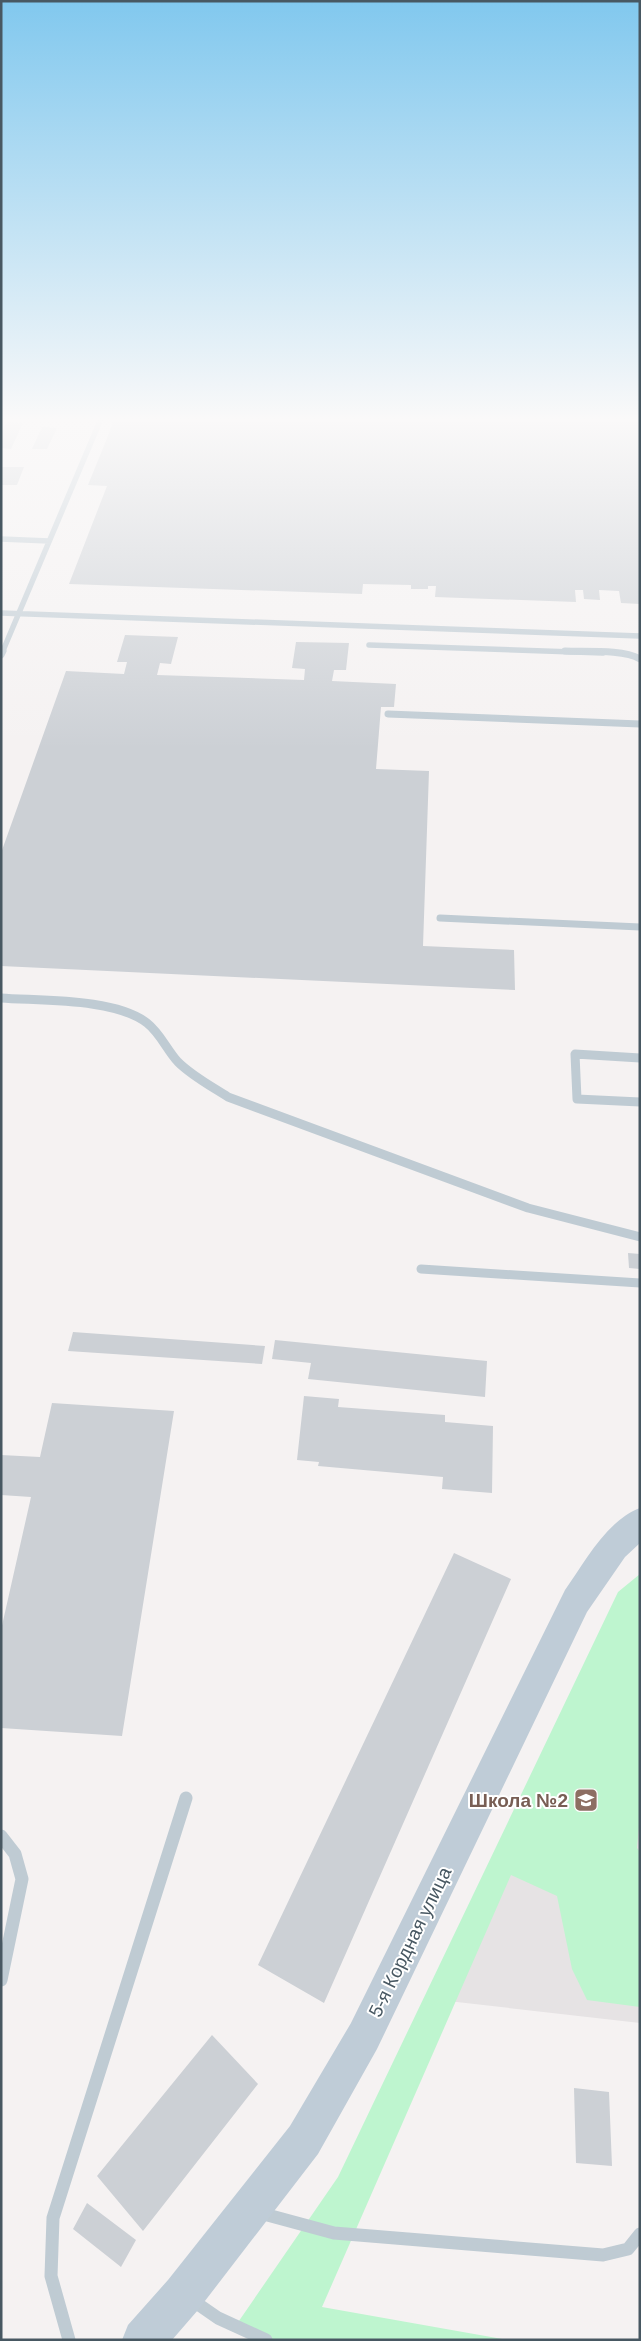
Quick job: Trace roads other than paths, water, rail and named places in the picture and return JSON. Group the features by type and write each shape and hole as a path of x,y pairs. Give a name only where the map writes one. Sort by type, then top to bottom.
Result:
{"main road":[{"name":"5-я Кордная улица","path":"143,2340 250,2211 304,2140 364,2036 576,1601 614,1546 640,1522"}],"lane":[{"path":"1,655 53,530"},
{"path":"1,539 49,540"},
{"path":"1,613 640,636"},
{"path":"370,645 614,653 635,656 640,659"},
{"path":"388,714 640,724"},
{"path":"440,918 640,927"},
{"path":"1,998 99,1006 130,1013 147,1022 173,1058 200,1079 228,1097 528,1208 640,1238"},
{"path":"640,1058 575,1054 578,1099 640,1102"},
{"path":"421,1269 640,1283"},
{"path":"69,2340 50,2276 53,2218 186,1798"},
{"path":"1,1836 15,1854 22,1879 1,1980"},
{"path":"250,2211 334,2233 603,2255 628,2249 640,2234"},
{"path":"183,2294 218,2318 266,2340"}],"place":[{"name":"Школа №2","path":"586,1800"}]}
